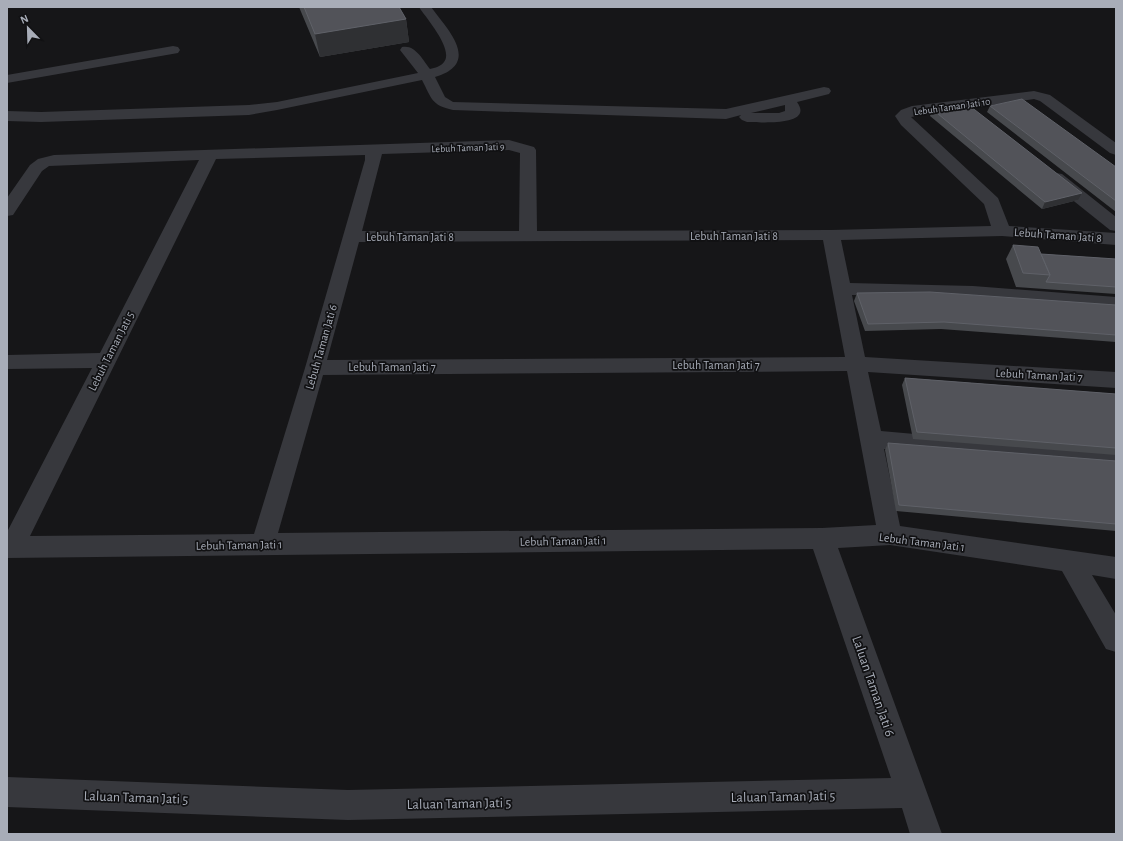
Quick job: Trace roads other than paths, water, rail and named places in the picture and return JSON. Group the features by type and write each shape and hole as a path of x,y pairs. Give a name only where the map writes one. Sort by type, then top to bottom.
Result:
{"street":[{"path":"7,116 41,117 249,110 276,106 427,75 444,69 451,63 454,55 453,47 425,7"},
{"path":"7,79 173,50"},
{"path":"407,50 427,75 439,99 445,104 453,106 726,114 743,117 781,118 793,112 793,106 788,99 824,91"},
{"name":"Lebuh Taman Jati 10","path":"1002,231 992,202 906,122 903,116 906,113 1028,95 1041,96 1116,150"},
{"path":"963,104 981,118"},
{"name":"Lebuh Taman Jati 9","path":"369,150 509,145 528,150 530,168 528,237"},
{"path":"7,211 36,168 44,162 54,160 369,150"},
{"name":"Lebuh Taman Jati 6","path":"263,544 374,160 374,154 369,150"},
{"name":"Lebuh Taman Jati 5","path":"10,547 210,155"},
{"path":"1042,167 1116,226"},
{"name":"Lebuh Taman Jati 8","path":"352,237 830,235 1002,231 1116,239"},
{"path":"830,235 890,535"},
{"path":"841,289 973,292 1116,303"},
{"path":"7,362 106,360"},
{"name":"Lebuh Taman Jati 7","path":"315,368 856,364 1116,380"},
{"path":"871,439 1116,461"},
{"name":"Lebuh Taman Jati 1","path":"10,547 822,538 890,535 1071,563 1116,568"},
{"name":"Laluan Taman Jati 6","path":"822,538 926,834"},
{"path":"1071,563 1116,640"},
{"name":"Laluan Taman Jati 5","path":"7,792 348,805 912,793"}]}
